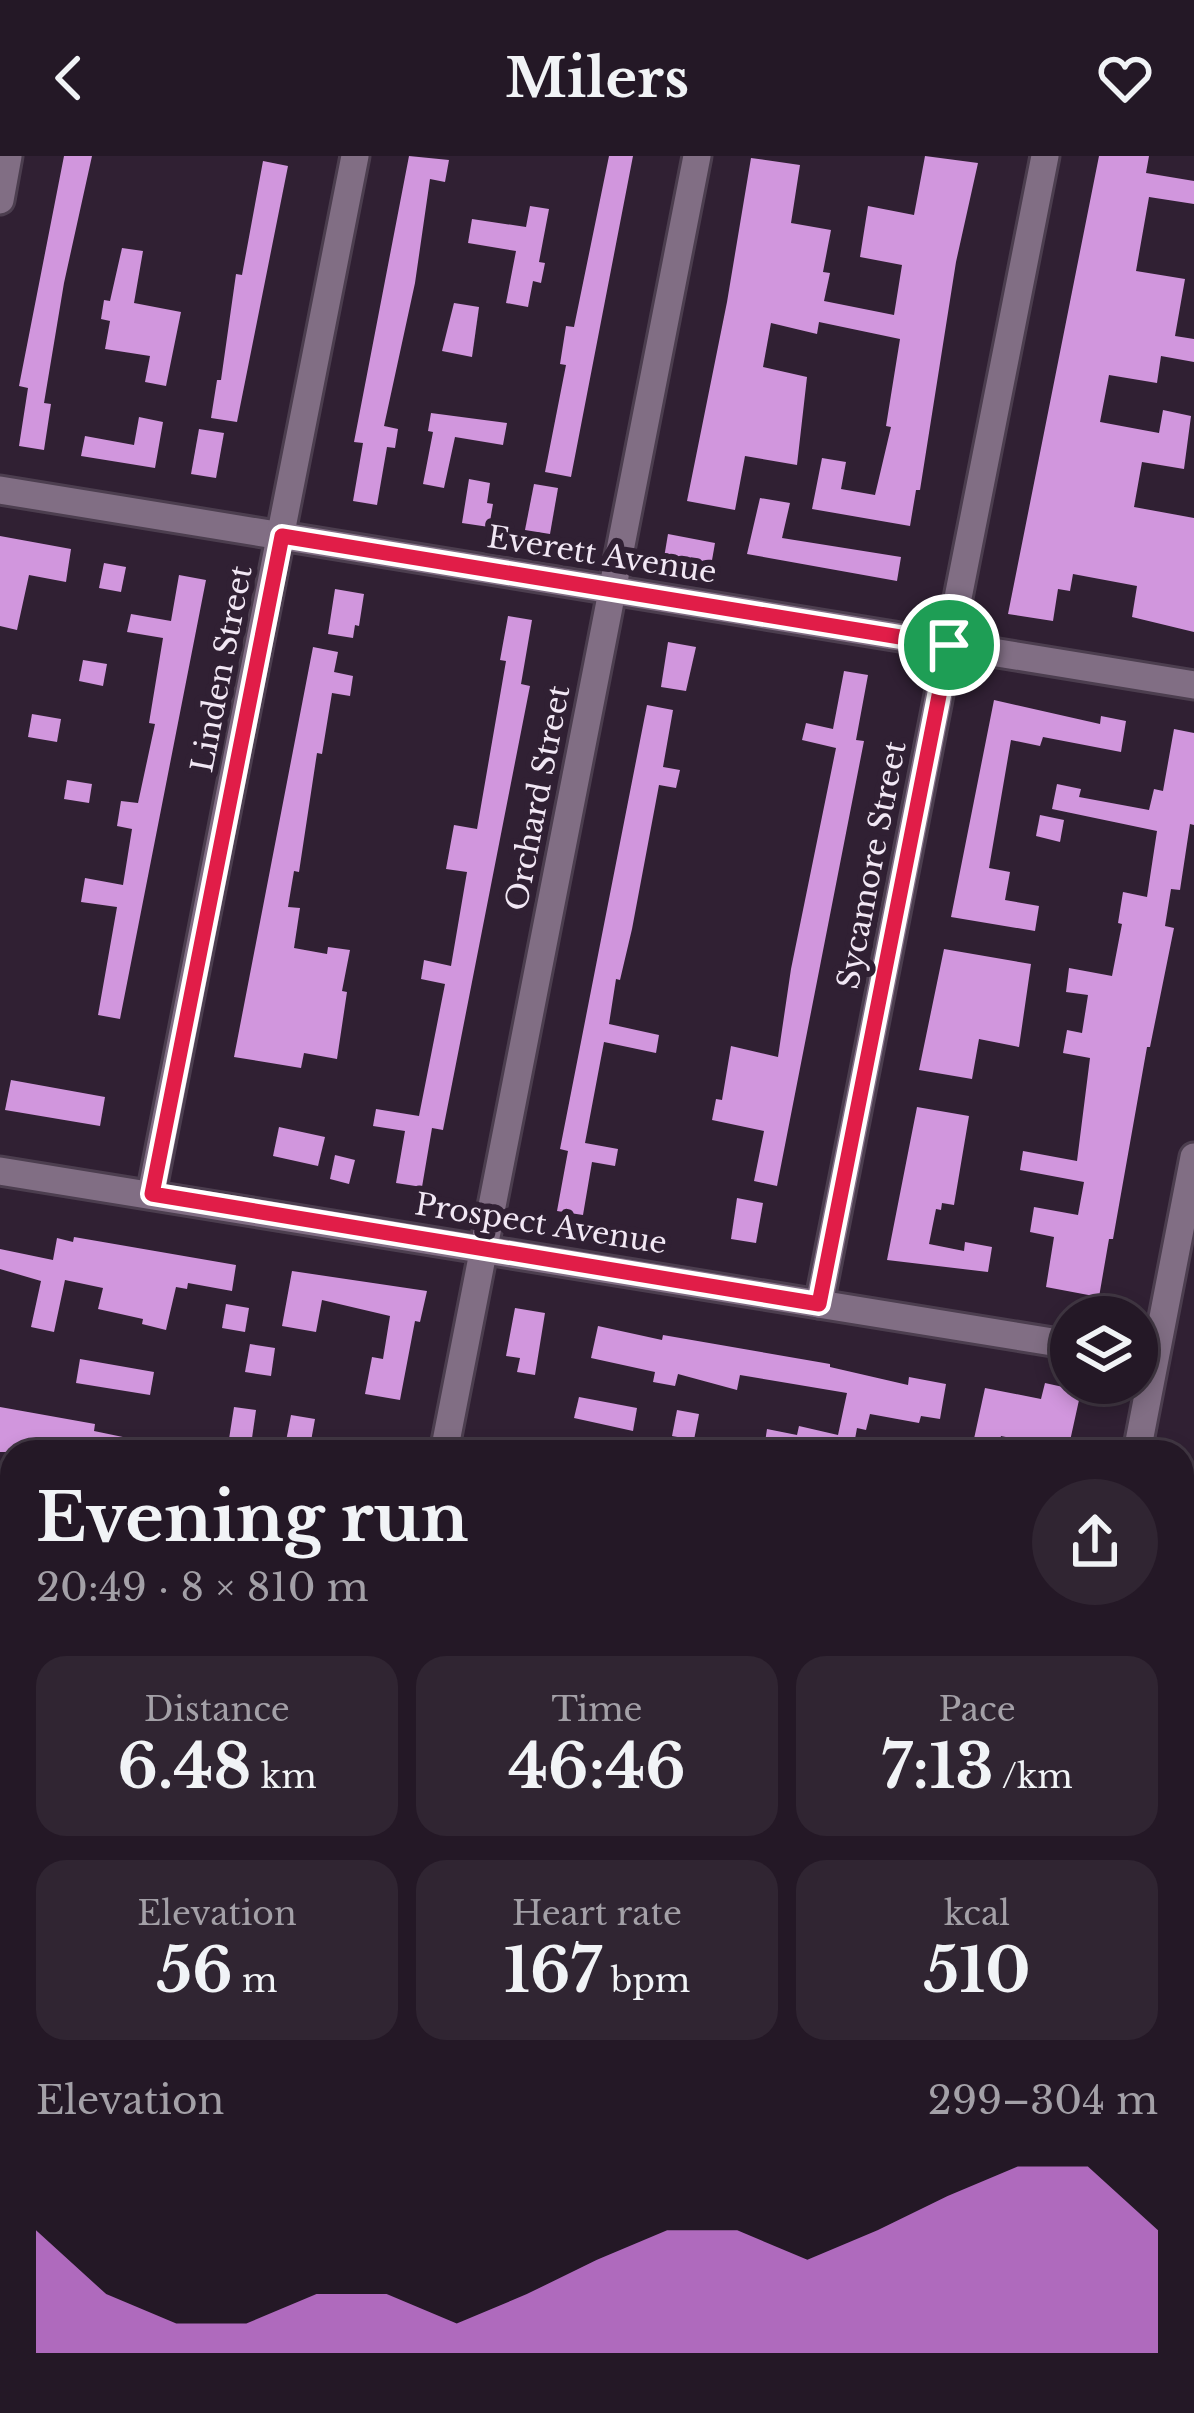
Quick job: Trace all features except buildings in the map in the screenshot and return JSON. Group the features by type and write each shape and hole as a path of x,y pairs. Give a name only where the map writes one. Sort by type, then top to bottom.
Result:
{"street":[{"path":"0,200 8,156"},
{"name":"Linden Street","path":"152,1194 355,156"},
{"name":"Orchard Street","path":"446,1440 697,156"},
{"name":"Sycamore Street","path":"819,1304 1045,156"},
{"name":"Everett Avenue","path":"0,490 1194,685"},
{"path":"1158,1308 1194,1157"},
{"name":"Prospect Avenue","path":"0,1171 1050,1342"},
{"path":"1138,1440 1142,1404"}],"route":[{"path":"282,536 949,645 819,1304 152,1194 282,536"}]}
